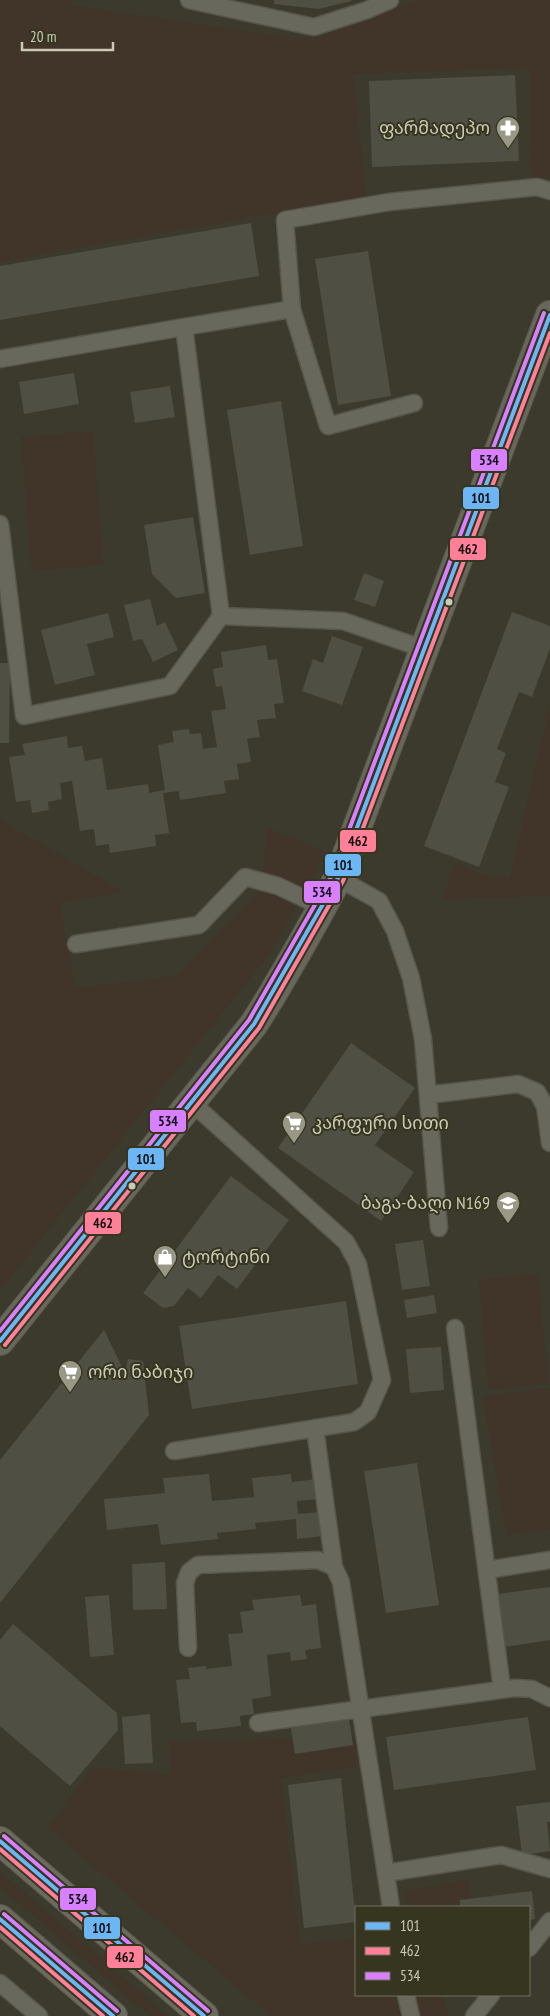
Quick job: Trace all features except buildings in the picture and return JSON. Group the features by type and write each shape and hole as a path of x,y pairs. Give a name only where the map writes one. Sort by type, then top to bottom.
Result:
{"main road":[{"path":"0,1841 204,2016"},
{"path":"0,1919 113,2016"}],"street":[{"path":"0,1341 192,1104 254,1024 287,971 338,878 550,315"}],"lane":[{"path":"189,0 314,27 367,10 390,0"},
{"path":"414,402 328,426 292,310 285,220 389,202 537,187 550,191"},
{"path":"0,359 292,310"},
{"path":"0,524 24,716 170,686 221,616 184,327"},
{"path":"221,616 343,621 424,649"},
{"path":"76,944 199,925 245,877 278,886 322,907"},
{"path":"338,878 379,902 395,931 411,978 422,1030 439,1228"},
{"path":"428,1095 518,1084 537,1092 545,1106 550,1143"},
{"path":"174,1451 354,1422 368,1412 382,1380 358,1264 346,1242 192,1104"},
{"path":"455,1328 502,1689"},
{"path":"315,1428 334,1567 341,1582 391,1906"},
{"path":"188,1648 184,1583 189,1572 198,1565 318,1560 334,1567"},
{"path":"487,1570 550,1560"},
{"path":"258,1723 502,1689 532,1689 550,1698"},
{"path":"386,1873 501,1856 550,1869"},
{"path":"530,1947 550,1921"},
{"path":"0,1982 38,2016"},
{"path":"406,1996 411,2016"},
{"path":"474,2016 490,1996"}],"shaded area":[{"path":"0,0 71,0 71,5 301,39 419,0 550,0 550,177 532,179 530,68 353,74 366,197 0,262"},
{"path":"93,431 103,565 32,571 21,437"},
{"path":"550,705 550,896 443,899 456,863 484,875 510,879"},
{"path":"0,820 123,892 60,903 75,988 176,976 260,891 268,828 323,850 321,862 269,954 0,1290"},
{"path":"538,1274 548,1384 489,1390 479,1280"},
{"path":"550,1388 550,1529 507,1535 483,1396"},
{"path":"355,1737 357,1767 281,1778 300,1944 355,1938 355,1996 445,1996 448,2016 271,2016 48,1828 92,1767 170,1775 169,1742"},
{"path":"0,1872 168,2016 150,2016 0,1887"},
{"path":"469,1879 472,1906 408,1906 404,1891"}],"transit line":[{"name":"534","path":"0,1331 249,1020 332,875 544,313"},
{"name":"101","path":"0,1341 254,1024 338,878 550,315"},
{"name":"462","path":"5,1345 259,1028 343,881 550,333"},
{"name":"534","path":"4,1836 208,2011"},
{"name":"101","path":"0,1841 204,2016"},
{"name":"462","path":"0,1849 194,2016"},
{"name":"534","path":"4,1914 117,2011"},
{"name":"101","path":"0,1919 113,2016"},
{"name":"462","path":"0,1927 103,2016"}],"place":[{"name":"ფარმადეპო","path":"508,149"},
{"name":"კარფური სითი","path":"294,1144"},
{"name":"ბაგა-ბაღი N169","path":"508,1224"},
{"name":"ტორტინი","path":"165,1278"},
{"name":"ორი ნაბიჯი","path":"70,1393"}]}
